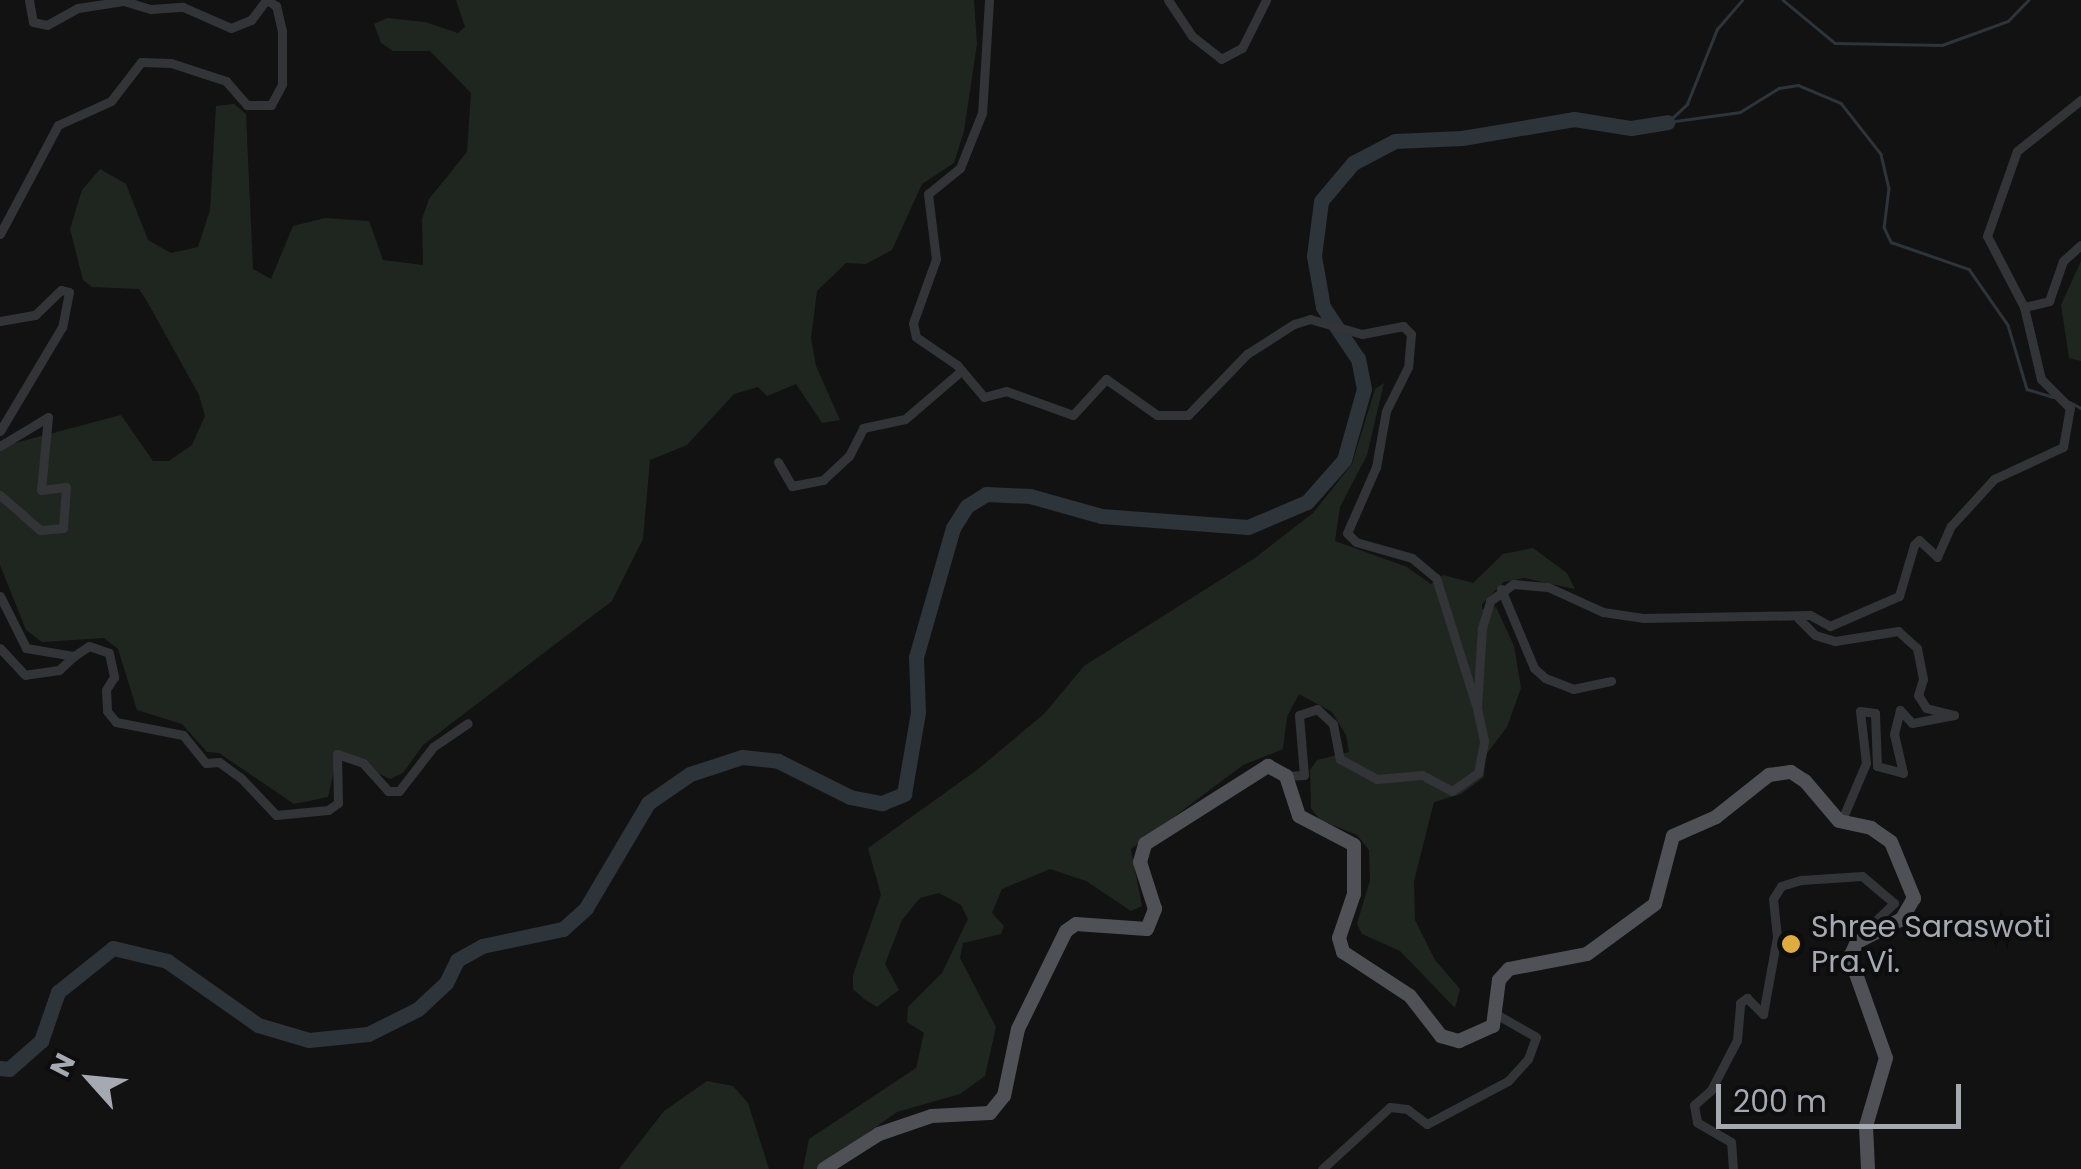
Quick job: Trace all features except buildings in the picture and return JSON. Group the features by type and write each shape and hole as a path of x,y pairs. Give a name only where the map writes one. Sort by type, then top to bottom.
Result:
{"main road":[{"path":"824,1169 879,1134 932,1116 990,1113 1004,1096 1018,1029 1066,930 1076,924 1146,929 1155,909 1140,862 1145,844 1259,768 1286,776 1299,816 1354,845 1354,894 1338,938 1350,960 1410,996 1442,1036 1459,1041 1488,1034 1504,974 1587,954 1655,904 1673,836 1716,816 1769,776 1800,778 1841,822 1872,828 1891,842 1914,898 1902,919 1857,942 1850,957 1886,1058 1866,1126 1868,1169"}],"street":[{"path":"0,234 58,126 111,102 141,62 171,63 226,82 247,105 271,106 282,84 282,31 276,6 266,0 251,20 231,28 183,7 151,9 124,1 78,8 47,25 34,22 29,0"},
{"path":"989,0 982,112 960,168 928,194 936,259 913,323 923,345 961,371 984,397 1006,391 1067,416 1106,379 1157,415 1188,415 1247,354 1294,324 1310,319 1362,334 1403,326 1411,334 1408,368 1386,411 1376,466 1347,532 1356,542 1412,558 1436,578 1477,707 1484,741 1478,773 1452,791 1422,775 1377,780 1340,759 1332,724 1317,708 1299,715 1304,775 1286,776"},
{"path":"1168,0 1192,36 1222,59 1242,48 1266,0"},
{"path":"1477,707 1482,628 1490,601 1502,589 1548,588 1602,612 1643,618 1810,615 1830,626 1899,596 1914,545 1919,540 1937,558 1951,526 1994,479 2062,447 2070,408 2042,379 2024,308 1988,236 2017,152 2081,100"},
{"path":"2024,308 2049,301 2063,262 2081,245"},
{"path":"0,321 35,315 62,290 69,292 62,326 0,431"},
{"path":"778,462 792,486 822,480 849,456 864,428 905,419 961,371"},
{"path":"0,446 48,417 40,490 66,487 63,528 40,530 0,495"},
{"path":"1502,589 1534,668 1545,678 1573,689 1610,680"},
{"path":"0,596 26,648 74,656"},
{"path":"1798,618 1816,635 1834,641 1898,632 1918,648 1924,679 1918,694 1926,708 1954,716 1912,723 1900,710 1894,734 1903,772 1878,766 1875,713 1860,711 1866,763 1841,822"},
{"path":"0,648 25,675 59,670 89,646 110,653 114,677 106,690 107,711 116,722 184,735 206,763 218,762 240,777 276,814 328,810 338,803 337,754 363,763 388,791 400,791 432,747 468,723"},
{"path":"1734,1169 1731,1142 1697,1122 1694,1106 1711,1090 1737,1040 1740,1003 1747,998 1763,1014 1778,937 1773,899 1782,886 1801,880 1862,876 1894,903 1857,942"},
{"path":"1322,1169 1390,1106 1427,1124 1508,1081 1528,1059 1536,1037 1496,1014"}],"shaded area":[{"path":"456,0 974,0 977,44 964,131 954,163 922,184 892,250 866,264 846,263 817,291 811,338 816,366 840,420 822,423 796,384 767,396 758,387 734,394 687,445 650,460 643,539 612,601 423,745 403,773 390,779 338,754 328,797 294,804 219,753 207,752 182,724 137,710 118,649 104,638 42,642 26,630 0,565 0,447 121,415 153,461 169,461 192,445 205,416 199,395 148,303 139,289 92,287 83,280 70,229 82,190 100,169 126,184 148,240 171,253 198,247 210,210 216,106 234,104 246,114 253,269 271,279 293,226 325,218 369,221 383,260 423,265 422,219 429,199 467,152 471,93 430,51 393,51 381,43 374,24 387,18 425,22 458,33 465,27"},
{"path":"2081,261 2081,361 2069,358 2061,305"},
{"path":"1384,383 1367,455 1340,507 1335,541 1407,567 1431,584 1443,575 1473,583 1503,554 1533,548 1567,573 1575,589 1524,578 1504,582 1482,604 1482,609 1496,607 1514,646 1521,688 1507,727 1485,756 1484,777 1461,794 1434,802 1414,881 1415,920 1435,960 1460,989 1455,1008 1400,951 1362,934 1357,924 1370,880 1369,850 1357,835 1320,820 1311,808 1310,770 1317,760 1349,752 1346,735 1332,712 1299,694 1287,717 1283,749 1243,765 1131,849 1142,906 1131,911 1086,881 1050,869 1002,889 992,913 1004,926 1001,934 963,943 960,958 996,1027 985,1076 960,1094 897,1112 817,1169 803,1169 809,1139 916,1068 924,1033 907,1022 908,1007 942,973 968,919 961,905 939,893 920,898 902,920 885,964 899,990 877,1007 864,999 853,989 853,975 881,895 868,848 977,770 1045,713 1084,666 1255,558 1313,513 1352,464 1375,389"},
{"path":"707,1081 733,1086 748,1103 769,1169 619,1169 664,1111"}],"waterway":[{"path":"1669,121 1687,104 1717,29 1742,0"},
{"path":"1783,0 1835,43 1942,45 2008,21 2028,0"},
{"path":"1668,122 1740,112 1779,88 1798,85 1841,103 1881,154 1889,188 1884,227 1891,242 1969,269 2008,325 2027,389 2053,397"},
{"path":"0,1068 9,1069 41,1041 58,992 113,948 167,961 258,1025 309,1040 368,1034 418,1009 446,983 457,960 482,946 563,929 586,908 648,803 690,774 742,757 778,761 850,797 882,803 904,794 918,712 916,657 953,528 967,506 986,494 1030,496 1101,516 1248,527 1307,502 1344,460 1364,389 1358,359 1323,307 1314,256 1321,201 1353,163 1395,141 1462,138 1574,119 1631,128 1668,122"},
{"path":"2070,402 2081,408"}],"place":[{"name":"Shree Saraswoti Pra.Vi.","path":"1791,944"}]}
